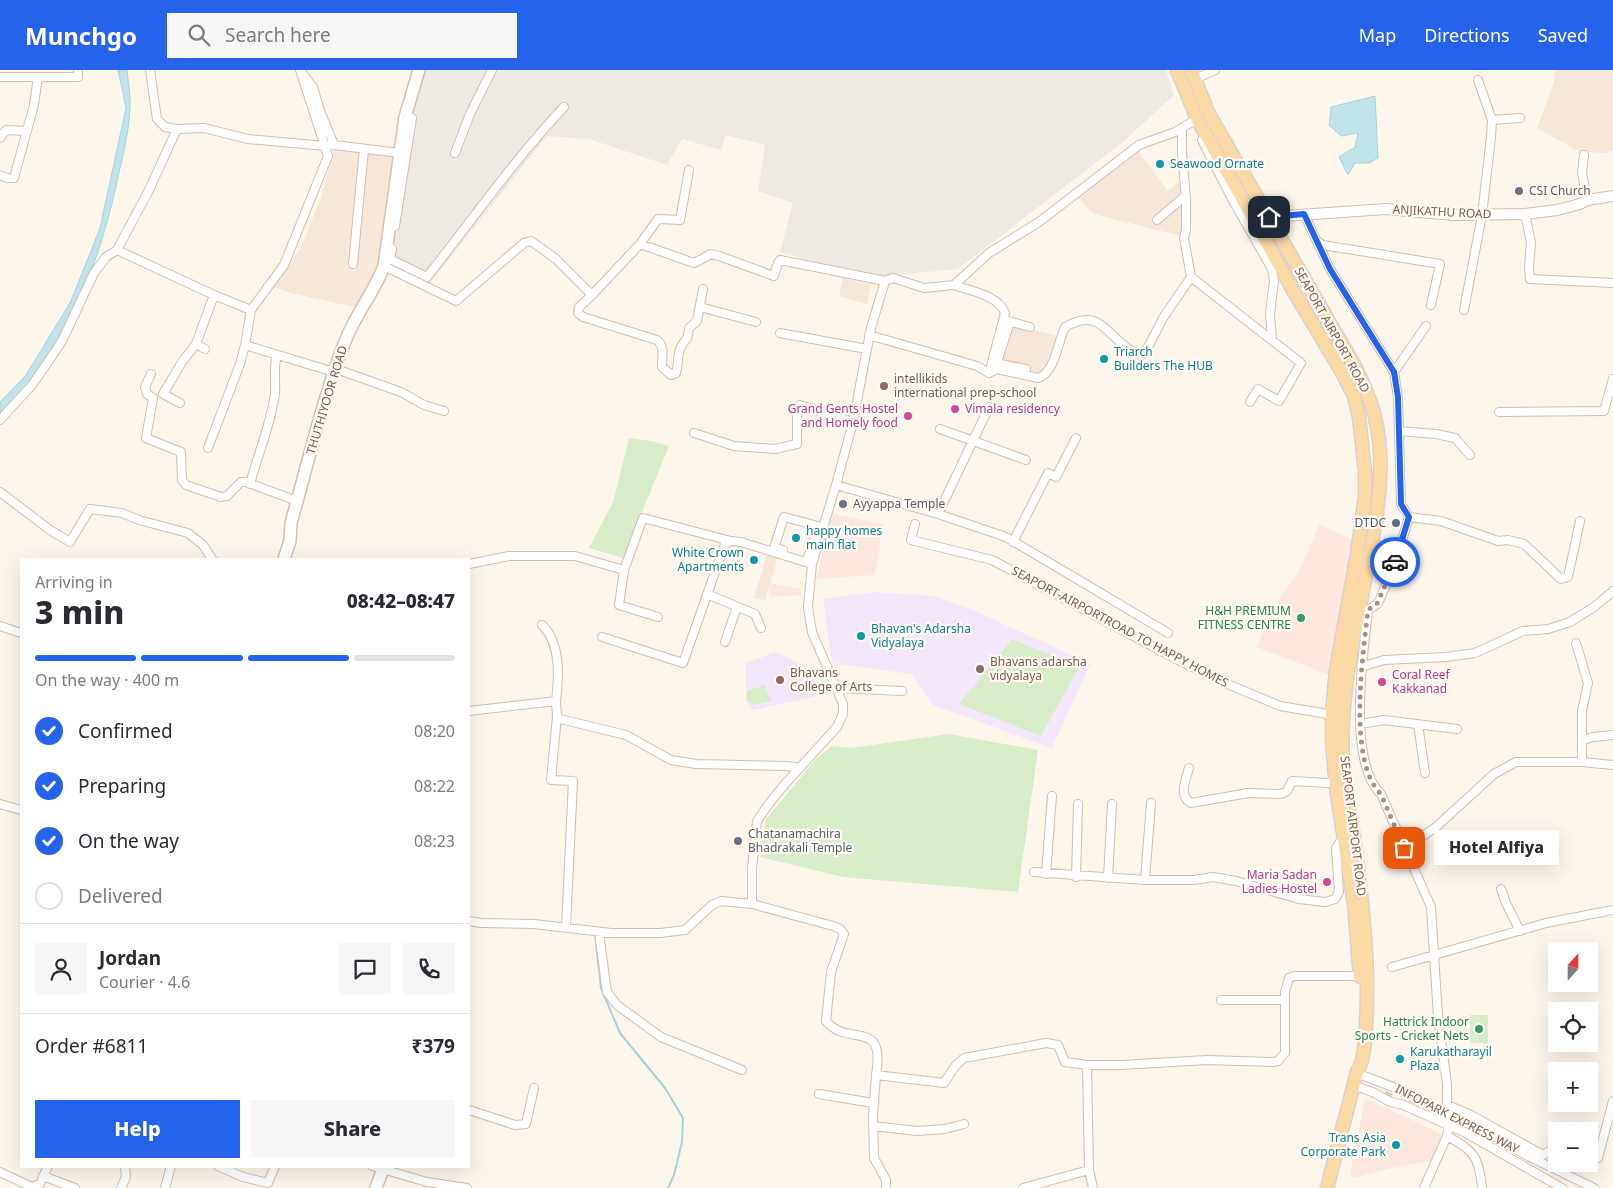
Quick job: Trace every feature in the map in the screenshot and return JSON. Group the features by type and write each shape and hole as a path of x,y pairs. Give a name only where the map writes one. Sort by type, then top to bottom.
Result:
{"main road":[{"name":"THUTHIYOOR ROAD","path":"287,558 291,523 344,342 380,278 384,266 405,117 419,70"},
{"path":"1177,70 1195,120 1242,198 1354,396 1363,446 1365,496 1359,608"},
{"name":"SEAPORT AIRPORT ROAD","path":"1193,75 1209,114 1356,368 1368,394 1375,418 1379,446 1380,496 1338,716 1349,840 1363,908 1366,1024 1354,1086 1327,1188"},
{"path":"376,1188 380,1168"}],"street":[{"path":"0,77 78,77 78,70"},
{"path":"150,70 157,119 165,127 177,129 204,128 248,139 325,146 334,145 400,153"},
{"path":"300,70 313,87 334,145"},
{"path":"208,448 234,383 245,345 251,310 284,265 328,156 300,70"},
{"path":"455,153 470,114 492,70"},
{"path":"1193,75 1216,70"},
{"path":"0,175 14,178 34,105 38,77"},
{"path":"1464,310 1482,215 1492,120 1478,80"},
{"path":"405,117 412,118 390,258 427,277 505,176 564,107"},
{"path":"1492,120 1520,118"},
{"path":"954,285 989,253 1039,222 1138,145 1182,128 1195,120 1231,197 1272,269 1274,280 1270,314 1272,340"},
{"path":"1182,128 1186,230 1184,238 1191,277 1301,364 1279,400 1258,389 1250,402"},
{"path":"0,420 32,385 62,341 94,274 106,257 117,250 148,192 177,129"},
{"path":"0,138 6,130 27,131"},
{"path":"353,264 364,149"},
{"path":"1584,154 1582,172 1588,196 1587,200"},
{"path":"689,170 680,220 658,219 640,244 579,307 578,313 583,317 661,342 662,366 671,374 676,372 679,365 680,348 688,338 689,328 697,321 703,290"},
{"path":"1157,220 1185,196"},
{"name":"ANJIKATHU ROAD","path":"1269,217 1386,209 1454,215 1525,214 1557,210 1580,204 1587,200 1613,196"},
{"path":"1304,214 1330,269 1394,372 1398,397 1401,504 1409,517 1396,560 1380,599 1377,604 1359,608 1361,724 1363,760 1369,778 1374,788 1381,794 1431,907 1438,1017 1447,1084 1449,1125 1447,1136 1424,1188"},
{"path":"1525,214 1531,242 1530,279 1613,283"},
{"path":"384,266 456,301 524,243 531,241 556,259 592,295"},
{"path":"1316,241 1323,245 1440,264 1431,304"},
{"path":"640,244 694,263 711,254 774,276 780,260 885,281 893,278 924,288 954,285 992,299 1002,306 1006,321 997,362 1026,369"},
{"path":"117,250 251,310"},
{"path":"988,373 997,369 1038,378 1043,376 1057,353 1065,327 1090,319 1105,326 1136,355 1140,355 1146,351 1163,318 1191,277"},
{"path":"811,560 836,485 853,422 870,335 885,281"},
{"path":"180,403 162,394 196,344 214,295"},
{"path":"700,307 756,322"},
{"path":"988,373 1006,321"},
{"path":"1006,321 1030,327"},
{"path":"1394,372 1426,326"},
{"path":"780,333 867,349"},
{"path":"870,335 977,366 988,373"},
{"path":"196,344 205,349"},
{"path":"245,345 401,392 424,405 444,411"},
{"path":"250,484 271,414 275,392 274,365 277,355"},
{"path":"151,374 145,387 147,394 153,398 146,438 182,452 182,480 186,485 221,497 227,496 241,482 297,501"},
{"path":"1499,412 1604,412 1613,378"},
{"path":"694,433 734,446 775,449 797,444 797,416 800,404 853,422"},
{"path":"938,514 989,407"},
{"path":"940,429 1026,460"},
{"path":"1399,431 1436,434 1454,438 1470,455"},
{"path":"1013,542 1048,473 1056,477 1076,438"},
{"path":"836,485 938,514 1006,538 1168,633"},
{"path":"0,492 50,530 70,542 90,509 122,513 139,520 188,533 203,545 211,558"},
{"path":"752,904 752,868 757,822 768,804 837,727 843,714 843,704 812,632 808,607 811,560 818,526 784,517 774,548 811,560"},
{"path":"1409,517 1431,518 1498,541 1508,540 1524,544 1561,579 1568,578 1580,521"},
{"path":"658,617 619,605 624,570 643,518 811,560"},
{"name":"SEAPORT-AIRPORTROAD TO HAPPY HOMES","path":"915,524 911,540 992,560 1180,661 1225,683 1280,706 1338,716"},
{"path":"602,637 683,663 725,544 731,541"},
{"path":"470,564 509,556 575,556 624,570"},
{"path":"1361,667 1384,660 1446,657 1474,653 1523,632 1548,629 1570,622 1594,607 1613,590"},
{"path":"707,594 755,614 761,628"},
{"path":"725,642 737,606"},
{"path":"542,625 547,630 558,661 559,675 551,780 573,781 566,927"},
{"path":"0,626 20,633"},
{"path":"1576,643 1588,683 1582,711 1582,762"},
{"path":"836,688 902,691"},
{"path":"470,711 556,701"},
{"path":"557,716 567,722 626,736 671,760 696,764 788,766 799,768"},
{"path":"1361,724 1384,720 1457,729"},
{"path":"1418,724 1425,773"},
{"path":"1583,740 1613,735"},
{"path":"1404,848 1436,827 1503,767 1516,762 1582,762 1613,765"},
{"path":"1189,768 1184,797 1191,803 1248,793 1281,794 1286,791 1292,781 1328,783"},
{"path":"1046,874 1052,796"},
{"path":"1145,880 1151,803"},
{"path":"0,804 20,810"},
{"path":"1076,877 1078,804"},
{"path":"1108,878 1112,804"},
{"path":"1034,872 1076,877 1145,880 1194,880 1213,877 1236,881 1299,899 1325,902 1335,899 1339,892 1336,848 1340,842 1349,840"},
{"path":"1501,888 1520,931"},
{"path":"470,921 534,924 599,932 660,933 684,930 712,905 721,901 752,904 840,929 844,934 831,972 826,1021 844,1032 873,1041 876,1045 876,1076 873,1102 874,1158 886,1180 886,1188"},
{"path":"1392,967 1546,923 1613,910"},
{"path":"599,932 607,992 617,1006 661,1037 742,1070"},
{"path":"876,1076 944,1083 956,1065 964,1058 1046,1043 1058,1046 1065,1062 1087,1065 1121,1066 1207,1060 1267,1063 1278,1061 1285,1053 1285,1000 1289,978 1294,976 1364,976"},
{"path":"1220,1000 1285,1000"},
{"path":"1087,1065 1089,1170 1093,1188"},
{"name":"INFOPARK EXPRESS WAY","path":"1358,1068 1386,1092"},
{"name":"INFOPARK EXPRESS WAY","path":"1562,1188 1449,1125 1401,1104 1382,1099 1388,1084 1405,1094 1447,1109 1528,1156 1594,1188"},
{"name":"INFOPARK EXPRESS WAY","path":"1354,1086 1366,1090 1386,1092"},
{"path":"470,1110 515,1125 526,1124 534,1088"},
{"path":"1386,1092 1405,1094"},
{"path":"1386,1092 1401,1104"},
{"path":"819,1094 873,1102"},
{"path":"1598,1158 1613,1101"},
{"path":"1447,1109 1470,1114 1543,1155 1548,1152"},
{"path":"873,1126 917,1131 944,1129 964,1124"},
{"path":"1447,1136 1466,1147 1473,1154 1478,1165 1482,1188"},
{"path":"0,1172 26,1186 32,1187 40,1184 47,1168"},
{"path":"121,1188 126,1177 126,1168"},
{"path":"165,1188 170,1168"},
{"path":"223,1168 243,1177 268,1183 275,1168"},
{"path":"380,1168 427,1182 467,1188"},
{"path":"1023,1188 1089,1170"},
{"path":"43,1176 63,1186 75,1188"}],"shaded area":[{"path":"420,70 1166,70 1174,95 1124,141 958,269 886,276 842,270 780,252 793,203 758,191 765,145 726,135 721,150 682,139 667,165 589,139 547,136 430,283 388,263 408,119"},
{"path":"1555,70 1613,70 1613,150 1606,153 1580,152 1537,128 1554,82"},
{"path":"334,150 396,157 378,264 358,308 291,293 274,287 300,249 320,200"},
{"path":"1138,151 1168,191 1179,181 1183,202 1181,236 1094,214 1077,197"},
{"path":"843,278 871,285 867,304 839,296"},
{"path":"1007,323 1057,336 1046,367 1039,374 994,366"},
{"path":"832,514 883,524 875,575 816,579"},
{"path":"1319,525 1353,539 1330,675 1256,647 1281,596 1298,573"},
{"path":"767,555 777,558 765,600 754,598"},
{"path":"770,583 801,589 802,595 771,597"},
{"name":"Bhavans adarsha vidyalaya","path":"875,592 933,596 971,609 1090,664 1052,748 933,705 911,674 832,663 823,599"},
{"name":"Bhavans College of Arts","path":"775,652 812,669 818,696 753,710 746,701 746,663"},
{"name":"Trans Asia Corporate Park","path":"1365,1098 1442,1134 1431,1161 1387,1169 1354,1178 1350,1173"}],"green space":[{"path":"629,438 669,446 623,558 589,548 613,502"},
{"path":"1012,639 1079,667 1041,736 959,704"},
{"path":"765,685 771,701 753,705 747,700 747,691"},
{"path":"949,734 1038,750 1018,892 843,877 760,857 766,819 816,759 832,746 851,748"},
{"name":"Hattrick Indoor Sports - Cricket Nets","path":"1470,1015 1488,1015 1488,1043 1470,1043"}],"water":[{"path":"118,70 127,70 130,99 129,123 115,190 97,255 71,317 54,348 0,416 0,402 26,375 71,301 100,228 126,108"},
{"path":"1375,96 1378,158 1369,163 1355,163 1348,175 1339,157 1355,147 1358,133 1341,136 1329,125 1331,107"}],"waterway":[{"path":"595,933 601,988 620,1033 665,1088 683,1118 682,1142 674,1175 668,1188"}],"tunnel":[{"path":"1384,1094 1392,1098"}],"way so far":[{"path":"1395,562 1377,604 1368,610 1361,667 1361,742 1363,760 1369,778 1374,788 1381,794 1404,848"}],"place":[{"name":"Seawood Ornate","path":"1160,164"},
{"name":"CSI Church","path":"1519,191"},
{"name":"Triarch Builders The HUB","path":"1104,359"},
{"name":"intellikids international prep-school","path":"884,386"},
{"name":"Vimala residency","path":"955,409"},
{"name":"Grand Gents Hostel and Homely food","path":"908,416"},
{"name":"Ayyappa Temple","path":"843,504"},
{"name":"DTDC","path":"1396,523"},
{"name":"happy homes main flat","path":"796,538"},
{"name":"White Crown Apartments","path":"754,560"},
{"name":"H&H PREMIUM FITNESS CENTRE","path":"1301,618"},
{"name":"Bhavan's Adarsha Vidyalaya","path":"861,636"},
{"name":"Bhavans adarsha vidyalaya","path":"980,669"},
{"name":"Bhavans College of Arts","path":"780,680"},
{"name":"Coral Reef Kakkanad","path":"1382,682"},
{"name":"Chatanamachira Bhadrakali Temple","path":"738,841"},
{"name":"Hotel Alfiya","path":"1404,848"},
{"name":"Maria Sadan Ladies Hostel","path":"1327,882"},
{"name":"Hattrick Indoor Sports - Cricket Nets","path":"1479,1029"},
{"name":"Karukatharayil Plaza","path":"1400,1059"},
{"name":"Trans Asia Corporate Park","path":"1396,1145"}],"route":[{"path":"1269,217 1304,214 1330,269 1394,372 1398,397 1401,504 1409,517 1395,562"}]}
